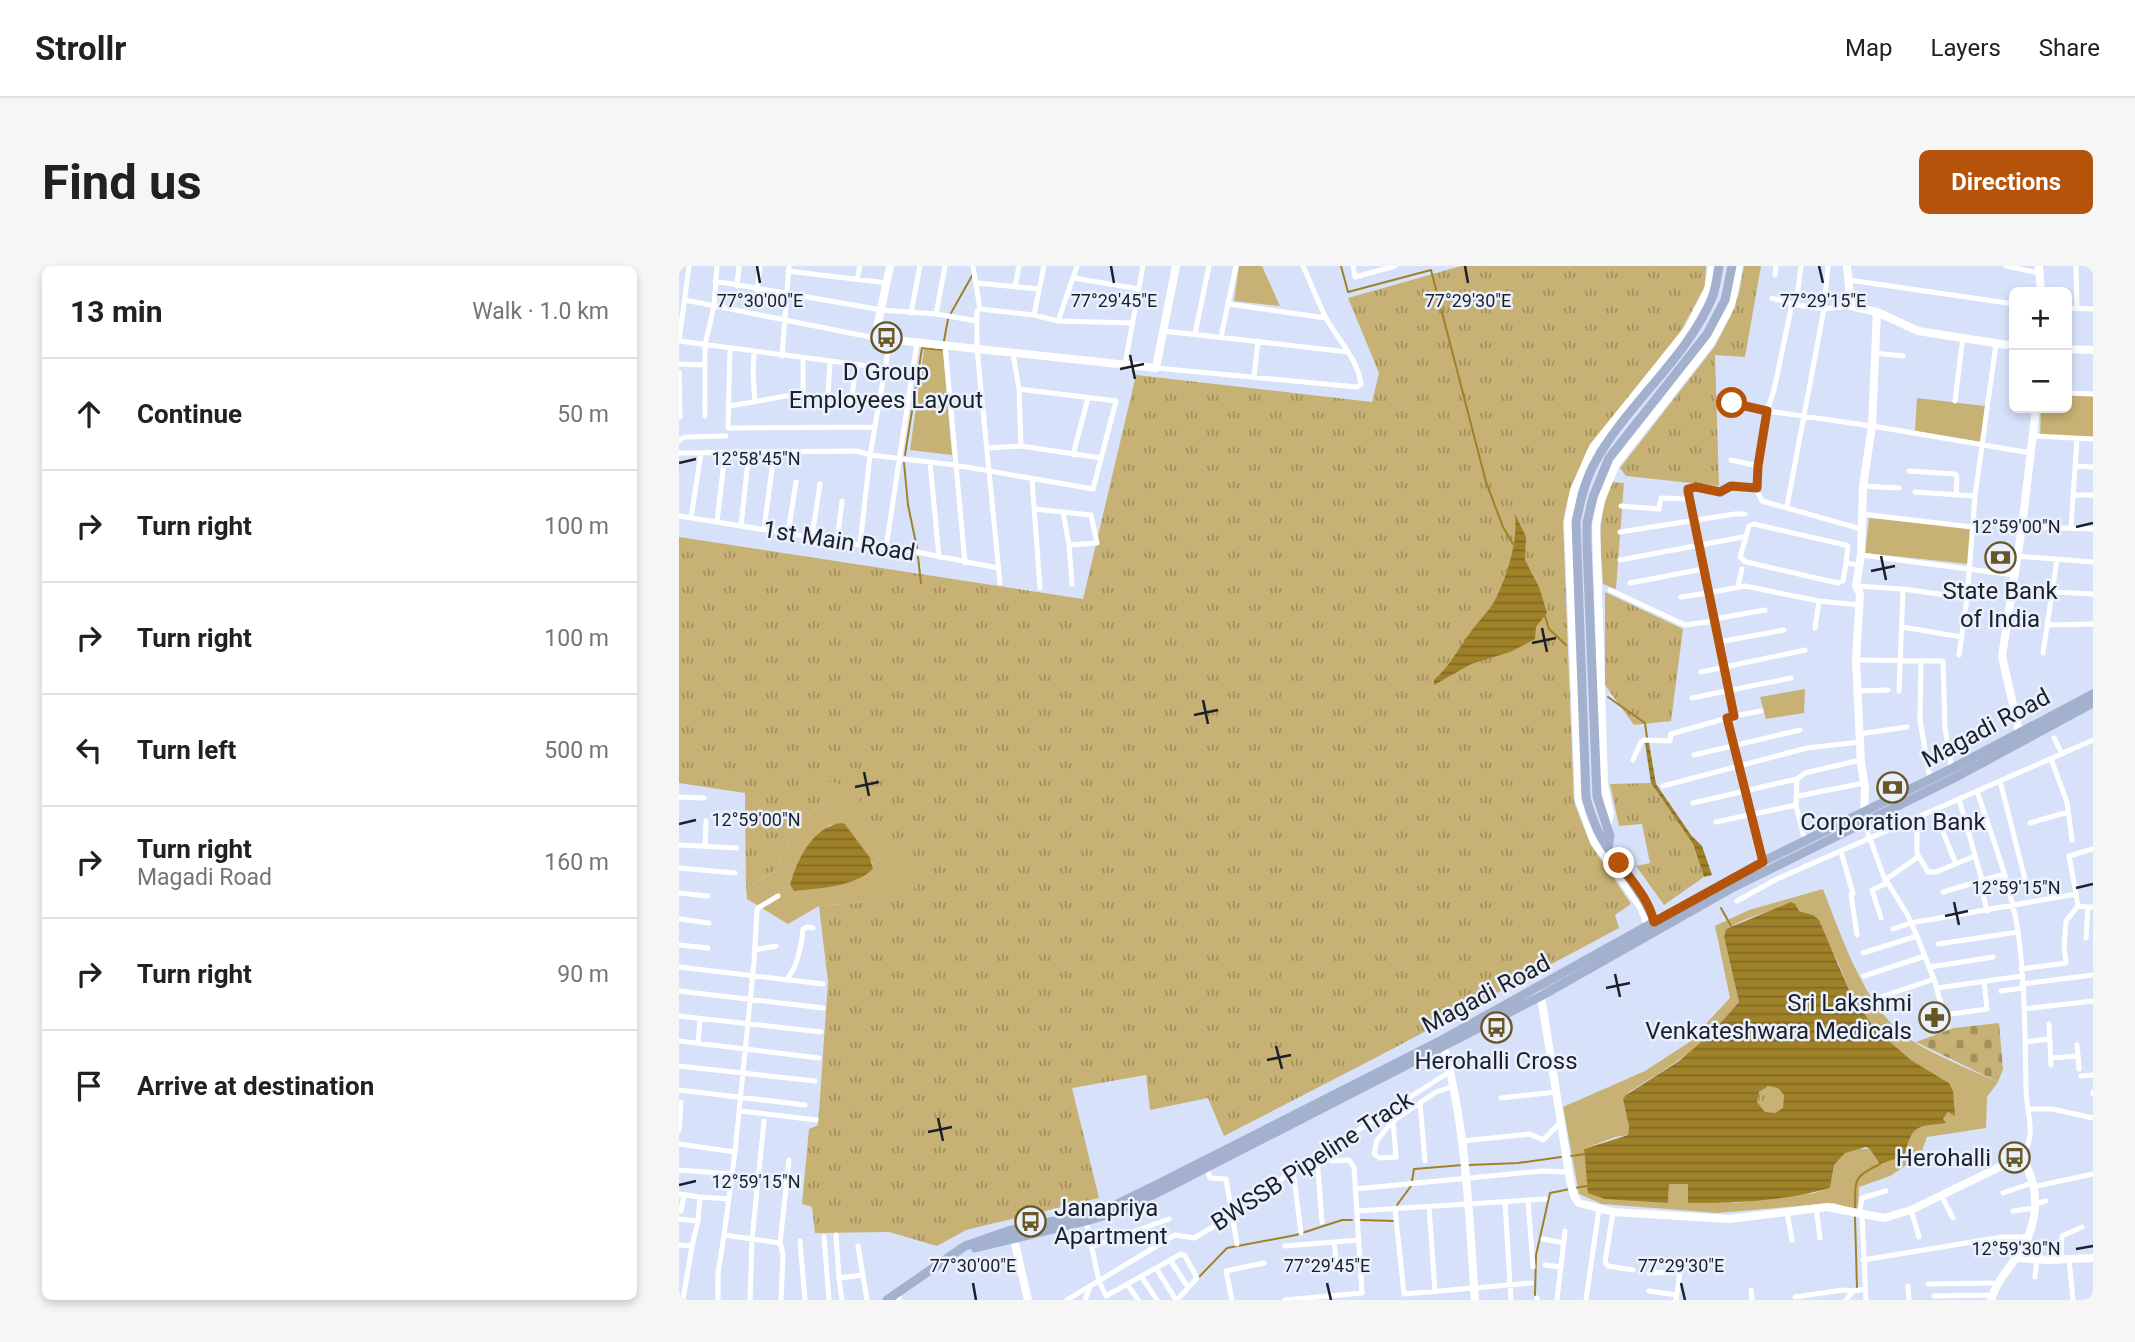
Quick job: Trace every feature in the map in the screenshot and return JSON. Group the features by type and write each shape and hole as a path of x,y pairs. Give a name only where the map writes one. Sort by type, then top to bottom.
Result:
{"main road":[{"path":"1653,925 1652,911 1608,848 1596,826 1586,798 1576,522 1593,466 1617,428 1695,330 1713,296 1719,266"},
{"path":"1608,848 1610,836 1597,796 1587,523 1593,497 1609,458 1707,334 1725,300 1732,266"},
{"name":"Magadi Road","path":"898,1299 975,1248 1013,1234 1086,1221 1120,1211 1207,1167 1539,993 1653,925 1767,865 1954,773 2093,694"},
{"name":"Magadi Road","path":"2020,737 2093,703"},
{"name":"Magadi Road","path":"1767,865 1805,842 1864,817 1930,779 1954,773"},
{"name":"Magadi Road","path":"887,1300 965,1246 1115,1205 1443,1043"}],"street":[{"path":"689,266 679,341 884,368"},
{"path":"705,416 705,345 714,306 717,266"},
{"path":"737,286 739,266"},
{"path":"757,290 760,266"},
{"path":"857,279 860,266"},
{"path":"875,338 890,266"},
{"path":"911,313 920,266"},
{"path":"936,314 946,266"},
{"path":"1015,287 1019,266"},
{"path":"1034,315 1044,266"},
{"path":"1058,321 1077,266"},
{"path":"1125,364 1143,266"},
{"path":"1156,368 1175,266"},
{"path":"1195,334 1209,266"},
{"path":"1221,337 1236,266"},
{"path":"685,300 890,340 1357,387 1361,384 1360,378 1348,352 1326,318 1303,266"},
{"path":"1353,266 1355,277 1375,269 1395,266"},
{"path":"1653,925 1594,842 1579,800 1568,522 1574,490 1593,447 1688,329 1708,290 1712,266"},
{"path":"1607,827 1610,813 1604,785 1596,525 1601,500 1616,464 1710,344 1731,306 1739,266"},
{"path":"1776,266 1776,275"},
{"path":"1801,266 1767,411 1758,466 1758,497 1762,501 1861,529"},
{"path":"1787,506 1824,309 1828,266"},
{"path":"1847,266 1851,306"},
{"path":"2006,266 2039,269 2041,287"},
{"path":"2076,266 2077,309"},
{"path":"782,356 788,269 887,283"},
{"path":"974,270 980,309 977,311 977,349 1000,583"},
{"path":"1074,278 1139,289"},
{"path":"1849,280 2009,303"},
{"path":"715,281 881,310 936,314 977,321"},
{"path":"977,283 1039,289"},
{"path":"1772,298 1794,305 1824,309 1851,306 1877,312 1918,331 2009,345"},
{"path":"1229,304 1326,318"},
{"path":"2072,308 2093,309"},
{"path":"980,309 1034,315 1058,321 1133,323"},
{"path":"1877,312 1871,426 1863,486 1861,555 1856,586 1860,594 1856,660 1864,817 1868,839 1886,881 1911,923 1930,967 1947,1027"},
{"path":"1164,331 1348,352"},
{"path":"1955,401 1963,337"},
{"path":"860,545 870,455 890,340"},
{"path":"1254,377 1258,341"},
{"path":"886,548 917,342"},
{"path":"1959,655 1970,569 1975,496 1996,344"},
{"path":"945,345 965,562"},
{"path":"730,349 728,428 875,427"},
{"path":"2072,349 2093,350"},
{"path":"754,352 755,402"},
{"path":"1013,353 1019,389 1021,446"},
{"path":"1874,353 1903,356"},
{"path":"730,406 803,393 803,359"},
{"path":"827,408 830,362"},
{"path":"679,364 705,365"},
{"path":"851,404 856,365"},
{"path":"679,372 680,417"},
{"path":"679,453 857,451 1093,489 1116,401 1019,389"},
{"path":"2072,393 2093,394"},
{"path":"1073,455 1088,398"},
{"path":"1732,403 1767,411 2031,453"},
{"path":"2020,737 2002,656 2022,527 2036,413"},
{"path":"679,441 685,437 726,436"},
{"path":"2034,436 2093,439"},
{"path":"2071,527 2077,439"},
{"path":"987,448 1021,446 1101,458"},
{"path":"741,526 749,452"},
{"path":"691,518 701,453"},
{"path":"717,522 725,453"},
{"path":"1731,460 1758,466"},
{"path":"764,529 773,462"},
{"path":"930,462 939,557"},
{"path":"2076,466 2093,467"},
{"path":"1909,471 1955,474 1956,495"},
{"path":"1032,479 1040,588"},
{"path":"788,533 796,482"},
{"path":"812,537 820,484"},
{"path":"1734,716 1692,520 1688,489 1696,487 1720,492 1731,486 1757,488"},
{"path":"1863,486 1899,488"},
{"path":"1915,492 1975,496"},
{"path":"2074,495 2093,495"},
{"path":"1621,506 1659,509 1661,498 1689,499"},
{"path":"837,541 842,501"},
{"path":"1034,509 1091,515 1097,543 1069,545"},
{"path":"1063,512 1072,584"},
{"path":"1620,532 1735,513 1745,514"},
{"path":"1862,514 1972,527"},
{"name":"1st Main Road","path":"679,516 998,568"},
{"path":"1754,524 1848,546 1844,571 1843,581 1838,583 1746,562 1740,556 1749,526 1754,524"},
{"path":"2022,527 2093,529"},
{"path":"1621,560 1743,537"},
{"path":"1861,555 2014,575"},
{"path":"2016,556 2093,562"},
{"path":"2043,653 2057,559"},
{"path":"1846,562 1859,569"},
{"path":"1630,583 1703,569"},
{"path":"1738,586 1742,569"},
{"path":"1844,571 1859,569"},
{"path":"1681,597 1738,586 1860,606"},
{"path":"1856,586 1967,598"},
{"path":"1899,691 1903,589"},
{"path":"1611,590 1685,625 1765,610"},
{"path":"2053,592 2093,594"},
{"path":"1815,628 1819,601"},
{"path":"2049,625 2093,624"},
{"path":"1902,627 1962,637"},
{"path":"1719,642 1784,630"},
{"path":"1701,672 1805,650"},
{"path":"1856,660 1943,662 1945,728 1954,773"},
{"path":"1921,661 1920,720 1930,779"},
{"path":"1692,698 1791,678"},
{"path":"1857,691 1888,690"},
{"path":"1633,760 1644,740 1670,741 1671,734 1761,711"},
{"path":"1727,718 1751,815 1767,865 1777,879"},
{"path":"1663,786 1807,748 1906,727"},
{"path":"1693,755 1800,730"},
{"path":"2054,738 2062,754"},
{"path":"1737,901 1777,879 2093,740"},
{"path":"2051,759 2062,785 2072,840"},
{"path":"1693,803 1797,779 1805,773 1860,760"},
{"path":"1797,779 1796,804 1805,842"},
{"path":"2000,781 2027,887"},
{"path":"1798,796 1864,783"},
{"path":"1977,791 2004,874 2018,932 2031,1137 2022,1159"},
{"path":"679,797 704,798"},
{"path":"1959,799 1982,880"},
{"path":"1716,822 1796,804"},
{"path":"1934,810 1956,864"},
{"path":"2030,823 2068,812"},
{"path":"1917,818 1918,857 1930,873 1975,856"},
{"path":"705,846 706,821"},
{"path":"679,845 737,848"},
{"path":"1937,988 2066,963 2066,921 2078,906 2069,856 2093,849"},
{"path":"1841,851 1853,894 1857,934"},
{"path":"1881,918 1871,890 1918,857"},
{"path":"679,868 735,873"},
{"path":"1944,892 2004,874"},
{"path":"679,893 708,896"},
{"path":"1983,894 1987,911"},
{"path":"1893,929 1911,923 2076,894"},
{"path":"718,1300 718,1275 740,1111 757,911 778,896"},
{"path":"2078,906 2090,907 2086,938"},
{"path":"679,919 709,923"},
{"path":"786,980 792,974 803,938 803,929 813,928"},
{"path":"1938,944 2018,932"},
{"path":"1863,953 1917,936"},
{"path":"679,945 708,948"},
{"path":"755,950 776,946"},
{"path":"1864,976 1925,956"},
{"path":"1930,967 1993,957"},
{"path":"679,967 823,984"},
{"path":"2001,991 2093,975"},
{"path":"1878,998 1934,979"},
{"path":"1944,1015 1987,1009 1984,981"},
{"path":"679,992 823,1008"},
{"path":"1539,993 1574,1196 1582,1204 1613,1212 1718,1220 1816,1207 1834,1207 1858,1214 1889,1218 2012,1161 2022,1159"},
{"path":"2024,1009 2093,1001"},
{"path":"679,1016 821,1032"},
{"path":"698,1043 700,1019"},
{"path":"2049,1024 2051,1065"},
{"path":"2025,1042 2049,1039"},
{"path":"679,1041 818,1058"},
{"path":"1443,1043 1454,1086 1468,1204 1475,1300"},
{"path":"2077,1045 2078,1069"},
{"path":"2050,1058 2078,1056"},
{"path":"679,1066 815,1082"},
{"name":"BWSSB Pipeline Track","path":"1067,1300 1175,1235 1194,1237 1223,1222 1231,1211 1451,1071"},
{"path":"2081,1076 2093,1075"},
{"path":"1430,1084 1436,1092"},
{"path":"1387,1111 1393,1121 1396,1157 1381,1158 1374,1154 1374,1147 1393,1121 1436,1092 1454,1086"},
{"path":"679,1090 805,1105"},
{"path":"1500,1098 1556,1092"},
{"path":"679,1130 681,1102"},
{"path":"1420,1103 1425,1161"},
{"path":"2028,1109 2052,1109 2093,1118"},
{"path":"740,1111 816,1120"},
{"path":"750,1300 752,1239 764,1121"},
{"path":"1460,1141 1530,1134 1543,1140 1561,1122"},
{"path":"679,1144 735,1152"},
{"path":"1285,1300 1362,1293 1354,1167 1351,1161 1332,1161 1317,1156 1322,1222"},
{"path":"1934,1296 1991,1298 1997,1283 2028,1237 2035,1206 2033,1185 2027,1165 2022,1159"},
{"path":"781,1300 783,1254 780,1242 789,1160"},
{"path":"1207,1167 1210,1178 1226,1179 1237,1244"},
{"path":"679,1170 732,1174"},
{"path":"1293,1171 1301,1233"},
{"path":"1355,1189 1542,1171 1570,1176"},
{"path":"2003,1193 2093,1174"},
{"path":"1846,1300 1858,1290 1863,1260 1858,1214 1862,1198 1886,1191"},
{"path":"681,1211 681,1195 729,1199"},
{"path":"1941,1195 1953,1218"},
{"path":"683,1300 682,1285 698,1221 700,1197"},
{"path":"1357,1211 1545,1199"},
{"path":"1528,1200 1533,1266"},
{"path":"2013,1211 2046,1201"},
{"path":"1504,1202 1511,1300"},
{"path":"1429,1206 1435,1291"},
{"path":"1816,1207 1820,1238"},
{"path":"1395,1209 1404,1294 1531,1283"},
{"path":"1586,1300 1599,1209"},
{"path":"1911,1210 1919,1237"},
{"path":"1613,1212 1605,1262 1608,1266 1633,1270"},
{"path":"1787,1212 1793,1240"},
{"path":"679,1219 698,1221"},
{"path":"1091,1247 1169,1219"},
{"path":"1086,1221 1099,1281 1107,1296 1117,1300"},
{"path":"2073,1300 2061,1236 2082,1227"},
{"path":"1557,1300 1565,1231"},
{"path":"836,1234 842,1300"},
{"path":"1013,1234 1028,1300"},
{"path":"724,1235 780,1242"},
{"path":"824,1237 829,1300"},
{"path":"1863,1260 2002,1237 2028,1237"},
{"path":"1543,1239 1564,1243"},
{"path":"1285,1246 1359,1240"},
{"path":"800,1241 805,1300"},
{"path":"1334,1242 1337,1269"},
{"path":"679,1245 692,1246"},
{"path":"858,1246 867,1300"},
{"path":"1926,1250 1928,1259"},
{"path":"1107,1296 1178,1255 1185,1256 1196,1277 1177,1300 1156,1268"},
{"path":"2016,1258 2093,1258"},
{"path":"2035,1277 2037,1259"},
{"path":"1170,1260 1188,1287"},
{"path":"1232,1300 1226,1271 1264,1263"},
{"path":"1545,1265 1560,1267"},
{"path":"1649,1273 1680,1272 1676,1297 1649,1291"},
{"path":"839,1278 863,1275"},
{"path":"1141,1276 1157,1300"},
{"path":"1928,1283 1997,1283"},
{"path":"1127,1284 1137,1300"},
{"path":"1908,1286 1909,1300"},
{"path":"1085,1300 1090,1287"},
{"path":"1751,1290 1752,1300"},
{"path":"1795,1297 1816,1297 1858,1290"},
{"path":"1858,1290 1866,1300"}],"green space":[{"path":"1239,266 1262,266 1280,306 1234,301"},
{"path":"1461,266 1706,266 1705,286 1681,331 1587,450 1568,498 1563,522 1574,802 1590,843 1631,904 1615,915 1619,928 1224,1136 1208,1098 1150,1110 1146,1075 1072,1088 1099,1198 966,1230 937,1246 889,1232 815,1233 812,1207 802,1204 809,1129 818,1125 828,982 819,906 870,902 914,887 813,777 824,803 798,822 776,870 746,888 745,793 679,783 679,537 1083,599 1136,375 1372,402 1379,373 1348,298"},
{"path":"1744,266 1761,266 1745,357 1715,355 1719,486 1626,476 1620,468 1715,346 1739,293"},
{"path":"924,349 943,351 952,455 910,450"},
{"path":"2072,395 2093,396 2093,440 2040,438 2041,413 2072,413"},
{"path":"1917,398 1985,406 1981,442 1915,431"},
{"path":"1613,482 1624,483 1616,589 1603,584 1601,545 1601,520"},
{"path":"1869,518 1972,529 1969,564 1865,553"},
{"path":"1605,592 1683,629 1671,721 1634,725 1605,685"},
{"path":"1805,689 1804,713 1766,719 1760,697"},
{"path":"812,777 851,787 915,887 871,902 819,906 788,924 747,899 746,888 776,870 798,822 824,803","holes":["845,824 873,864 835,885 794,891 790,885 806,852 830,825"]},
{"path":"1651,783 1693,844 1704,877 1664,905 1636,866 1650,863 1642,824 1619,826 1610,784"},
{"path":"1823,889 1857,971 1868,992 1895,1027 1932,1052 1998,1082 1987,1097 1986,1128 1927,1137 1920,1156 1890,1176 1859,1187 1858,1211 1834,1203 1718,1213 1602,1204 1579,1194 1563,1107 1645,1071 1688,1043 1730,998 1715,926 1749,910","holes":["1791,903 1799,911 1813,915 1838,962 1849,990 1874,1028 1911,1060 1949,1083 1954,1115 1948,1112 1943,1119 1945,1123 1917,1127 1911,1133 1870,1149 1845,1153 1834,1165 1830,1188 1814,1193 1733,1203 1689,1184 1669,1184 1668,1202 1589,1193 1584,1149 1628,1135 1623,1099 1629,1092 1675,1063 1703,1041 1739,1002 1724,937 1726,929"]},
{"path":"1999,1023 2003,1069 1998,1082 1916,1042 1954,1028"},
{"path":"1771,1086 1781,1090 1785,1100 1781,1110 1771,1114 1761,1110 1757,1100 1761,1090"}],"shaded area":[{"path":"1515,514 1526,537 1525,560 1539,587 1547,613 1536,627 1535,639 1510,652 1471,664 1434,685 1434,680 1496,598 1511,557"},
{"path":"1645,743 1649,743 1656,784 1691,835 1702,846 1712,875 1704,877 1693,844 1651,783"},
{"path":"841,823 845,824 870,858 873,869 847,883 794,891 790,885 808,846 822,831"},
{"path":"1791,902 1799,911 1813,915 1819,920 1849,990 1874,1028 1911,1060 1949,1083 1953,1091 1955,1116 1948,1112 1943,1119 1946,1123 1918,1128 1911,1136 1905,1153 1898,1158 1880,1164 1866,1147 1845,1153 1834,1165 1830,1188 1795,1196 1688,1203 1688,1184 1669,1184 1668,1203 1605,1199 1588,1193 1584,1149 1628,1135 1623,1099 1626,1095 1679,1061 1713,1032 1739,1002 1724,937 1726,929","holes":["1768,1086 1778,1088 1784,1095 1783,1108 1775,1113 1765,1112 1757,1102 1759,1092"]}],"waterway":[{"path":"1341,266 1348,292 1431,270 1486,482 1503,527 1513,544"},
{"path":"951,313 973,274"},
{"path":"944,341 948,319"},
{"path":"905,455 922,348 942,350"},
{"path":"904,463 908,505 917,548"},
{"path":"918,557 921,583"},
{"path":"1545,616 1549,629 1566,645"},
{"path":"1608,697 1645,723 1648,745"},
{"path":"1721,908 1731,926"},
{"path":"1571,1156 1585,1154"},
{"path":"1469,1165 1518,1163 1561,1157"},
{"path":"1855,1208 1857,1180 1880,1164"},
{"path":"1412,1181 1414,1169 1463,1165"},
{"path":"1397,1205 1411,1186"},
{"path":"1575,1188 1587,1186"},
{"path":"1535,1295 1536,1255 1550,1193 1570,1189"},
{"path":"1855,1217 1857,1288"},
{"path":"1198,1278 1227,1248 1296,1235 1342,1220 1352,1220"},
{"path":"1361,1220 1395,1221"}],"place":[{"name":"D Group Employees Layout","path":"886,338"},
{"name":"State Bank of India","path":"2000,557"},
{"name":"Corporation Bank","path":"1893,788"},
{"name":"Sri Lakshmi Venkateshwara Medicals","path":"1935,1017"},
{"name":"Herohalli Cross","path":"1496,1027"},
{"name":"Herohalli","path":"2014,1158"},
{"name":"Janapriya Apartment","path":"1031,1222"}],"route":[{"path":"1619,863 1652,911 1654,922 1763,862 1727,718 1734,716 1688,491 1696,487 1720,492 1731,486 1757,488 1767,411 1732,403"}]}
